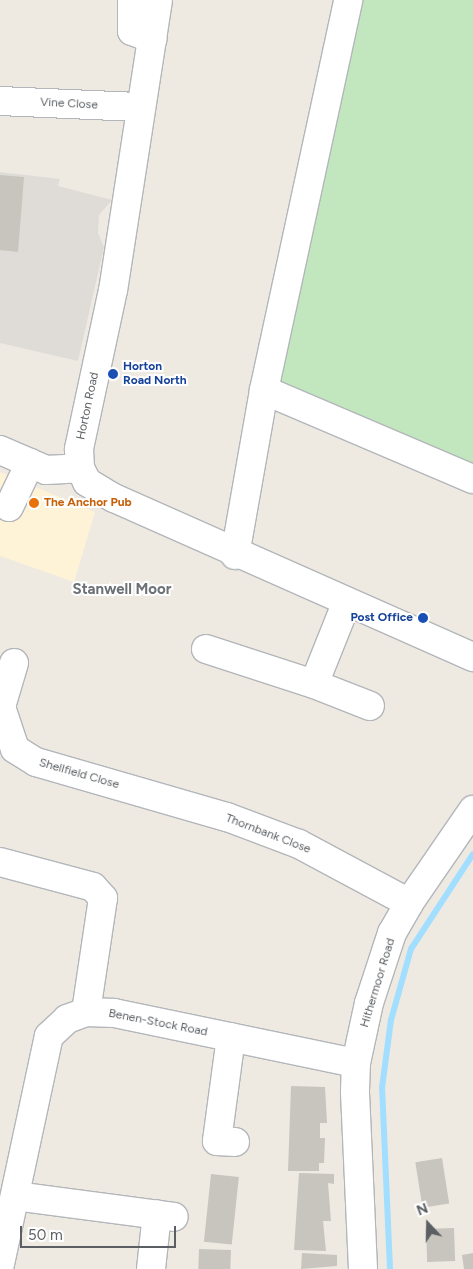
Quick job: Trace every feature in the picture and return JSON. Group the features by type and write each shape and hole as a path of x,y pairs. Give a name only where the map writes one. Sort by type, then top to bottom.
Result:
{"street":[{"path":"132,0 132,31 153,39"},
{"name":"Horton Road","path":"80,468 79,449 113,290 139,107 153,39 158,0"},
{"path":"235,555 264,390 348,0"},
{"name":"Vine Close","path":"0,101 139,107"},
{"path":"264,390 473,479"},
{"path":"0,450 46,470 80,468 98,490 235,555 473,657"},
{"path":"9,507 30,463"},
{"path":"314,684 346,604"},
{"path":"206,649 314,684 370,706"},
{"name":"Shellfield Close","path":"14,663 1,706 1,718 15,749 36,762 147,794"},
{"name":"Thornbank Close","path":"147,794 299,844 409,903"},
{"name":"Hithermoor Road","path":"363,1269 356,1063 369,1003 392,933 409,903 470,825"},
{"path":"0,862 93,887 103,898 86,1012"},
{"name":"Benen-Stock Road","path":"0,1264 50,1036 67,1019 86,1012 114,1013 356,1063"},
{"path":"231,1037 217,1141 235,1142"},
{"path":"15,1196 96,1210 165,1215 151,1269"}],"shaded area":[{"path":"0,172 60,179 58,186 112,200 99,215 98,233 104,247 78,361 0,343"},
{"path":"0,472 95,512 74,582 0,556"}],"green space":[{"path":"355,0 473,0 473,482 271,384"}],"building":[{"path":"0,175 24,177 18,252 0,250"},
{"path":"291,1086 325,1087 327,1123 320,1123 320,1138 325,1138 324,1163 319,1163 319,1171 288,1171"},
{"path":"442,1158 449,1203 423,1208 415,1162"},
{"path":"299,1173 334,1174 334,1184 328,1183 331,1221 323,1221 326,1251 294,1250"},
{"path":"211,1174 239,1177 232,1245 204,1242"},
{"path":"454,1228 455,1261 427,1262 426,1229"},
{"path":"199,1249 231,1250 230,1269 198,1269"},
{"path":"302,1253 337,1255 337,1266 301,1269"},
{"path":"473,1253 473,1269 464,1269 462,1255"}],"waterway":[{"path":"390,1269 382,1088 391,1020 411,949 473,854"}],"place":[{"name":"Horton Road North","path":"113,374"},
{"name":"The Anchor Pub","path":"34,503"},
{"name":"Post Office","path":"423,618"}],"district":[{"name":"Stanwell Moor","path":"122,590"}]}
